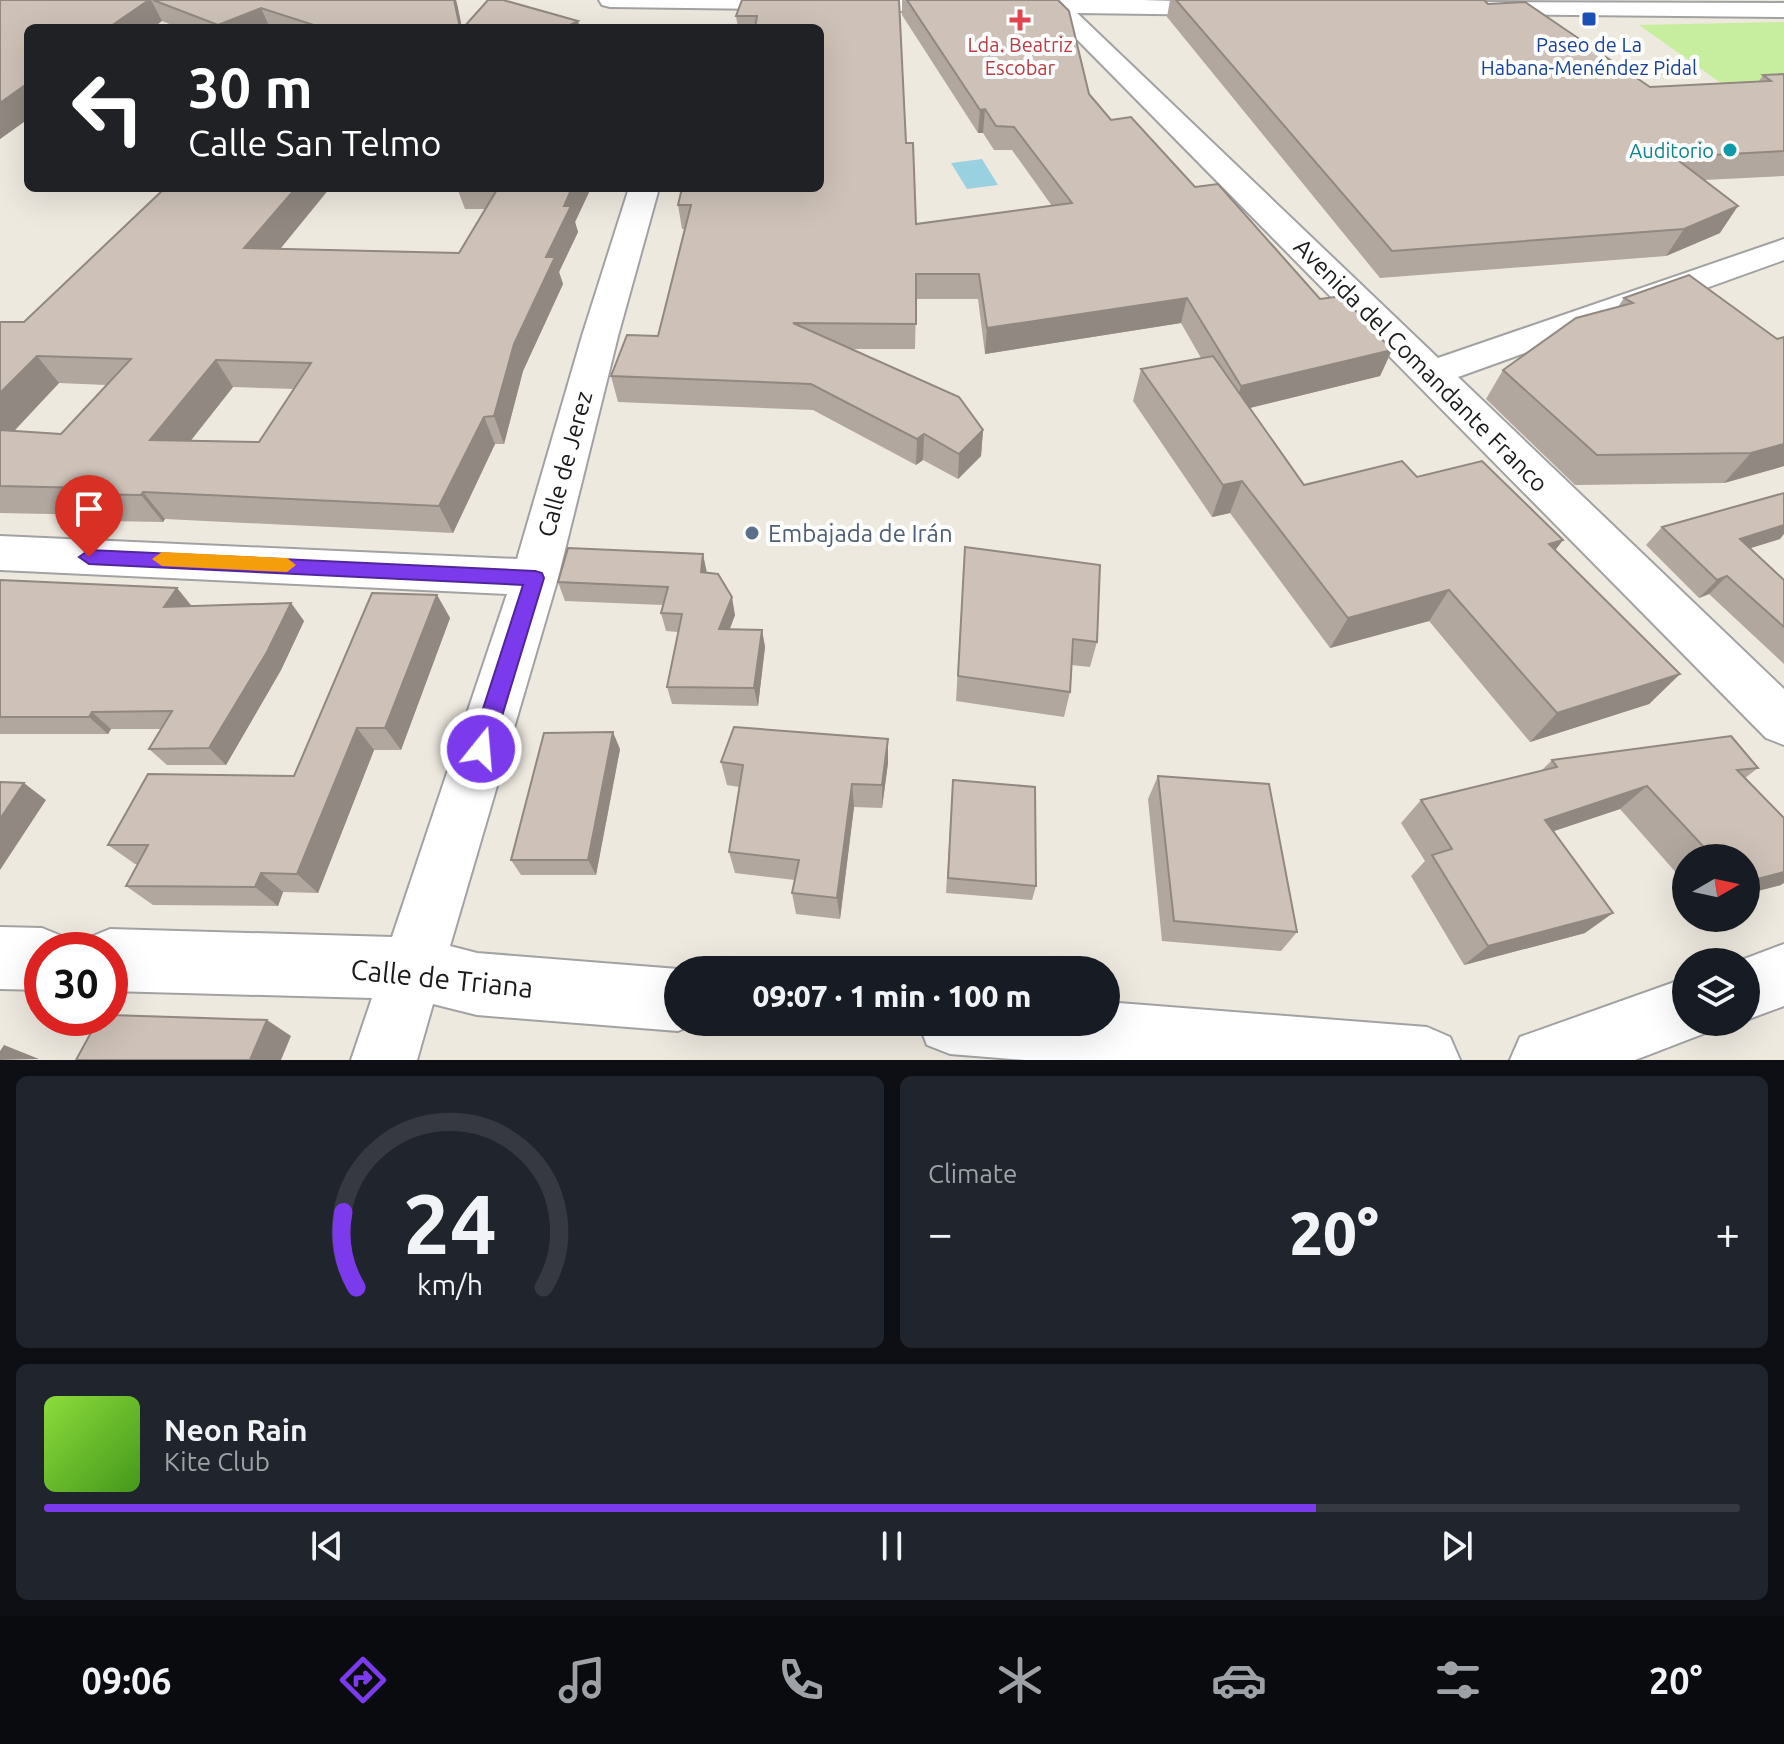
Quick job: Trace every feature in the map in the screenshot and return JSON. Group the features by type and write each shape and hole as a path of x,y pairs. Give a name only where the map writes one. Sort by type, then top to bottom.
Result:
{"street":[{"path":"610,0 1247,8"},
{"path":"693,24 700,1"},
{"path":"1451,9 1677,5 1784,10"},
{"name":"Avenida del Comandante Franco","path":"1058,7 1784,722"},
{"name":"Calle de Jerez","path":"384,1060 535,578 600,336 643,192"},
{"path":"1430,374 1784,249"},
{"path":"0,553 535,578"},
{"path":"0,958 24,959"},
{"name":"Calle de Triana","path":"128,960 412,968 477,984 664,999"},
{"path":"1760,984 1784,975"},
{"path":"1543,1060 1672,1015"},
{"path":"1120,1036 1427,1060"}],"green space":[{"path":"1784,22 1784,86 1728,88 1639,25"}],"water":[{"path":"982,159 998,185 967,189 951,163"}],"building":[{"path":"0,0 149,0 114,24 24,24 24,86 0,103"},
{"path":"153,0 454,0 459,24 311,24 261,8 215,24"},
{"path":"488,0 503,0 578,21 572,24 467,24"},
{"path":"742,0 899,0 906,143 913,143 916,224 1072,203 1014,127 996,126 985,109 980,110 907,0 1058,0 1069,11 1089,94 1111,120 1131,117 1195,187 1218,184 1320,299 1342,296 1392,350 1241,386 1187,298 987,328 979,274 916,274 916,324 793,323 959,397 983,430 959,454 924,434 917,439 811,384 611,376 627,335 658,336 691,205 678,205 681,192 824,192 824,24 756,24 757,16 736,16"},
{"path":"1176,0 1525,2 1650,87 1771,81 1763,75 1784,74 1784,151 1674,157 1738,206 1684,229 1392,251"},
{"path":"161,192 293,192 244,248 459,253 496,192 570,192 564,206 571,206 546,257 555,257 514,344 494,416 484,417 439,506 143,492 141,495 82,494 87,488 0,486 0,430 61,434 131,359 37,356 0,393 0,322 24,322","holes":["216,360 311,363 259,442 150,440"]},
{"path":"1689,275 1777,339 1784,337 1784,444 1751,453 1597,455 1503,370 1576,318 1633,303 1624,298"},
{"path":"1213,356 1304,485 1402,461 1417,477 1482,461 1563,540 1549,544 1680,674 1557,713 1449,590 1348,618 1242,481 1223,485 1141,369"},
{"path":"1784,493 1784,525 1740,539 1784,580 1784,627 1727,576 1717,580 1662,527"},
{"path":"965,547 1100,565 1097,642 1073,639 1070,692 958,676"},
{"path":"568,548 703,554 701,572 718,574 732,597 719,629 762,630 754,688 667,687 682,614 661,613 668,587 558,582"},
{"path":"0,580 177,588 164,607 291,603 267,652 209,748 149,749 172,711 92,712 89,717 0,717"},
{"path":"372,593 437,595 385,728 357,728 297,874 261,873 255,887 126,886 148,845 108,845 148,774 294,776"},
{"path":"734,727 888,739 882,785 852,784 837,898 792,893 799,860 729,852 743,765 721,762"},
{"path":"613,732 588,860 511,860 544,733"},
{"path":"1731,736 1758,768 1737,770 1784,818 1784,872 1760,878 1760,844 1701,844 1647,786 1545,820 1613,913 1488,946 1432,855 1452,849 1421,800 1557,767 1552,760"},
{"path":"1158,776 1269,784 1297,932 1174,921"},
{"path":"953,780 1035,787 1036,886 948,878"},
{"path":"0,782 24,783 0,819"},
{"path":"128,1016 267,1020 250,1060 76,1060 89,1036 128,1036"}],"slow traffic":[{"path":"162,559 287,565"}],"place":[{"name":"Paseo de La Habana-Menéndez Pidal","path":"1589,19"},
{"name":"Lda. Beatriz Escobar","path":"1020,20"},
{"name":"Auditorio","path":"1730,150"},
{"name":"Embajada de Irán","path":"752,533"}],"route":[{"path":"89,557 535,578 481,749"}]}
